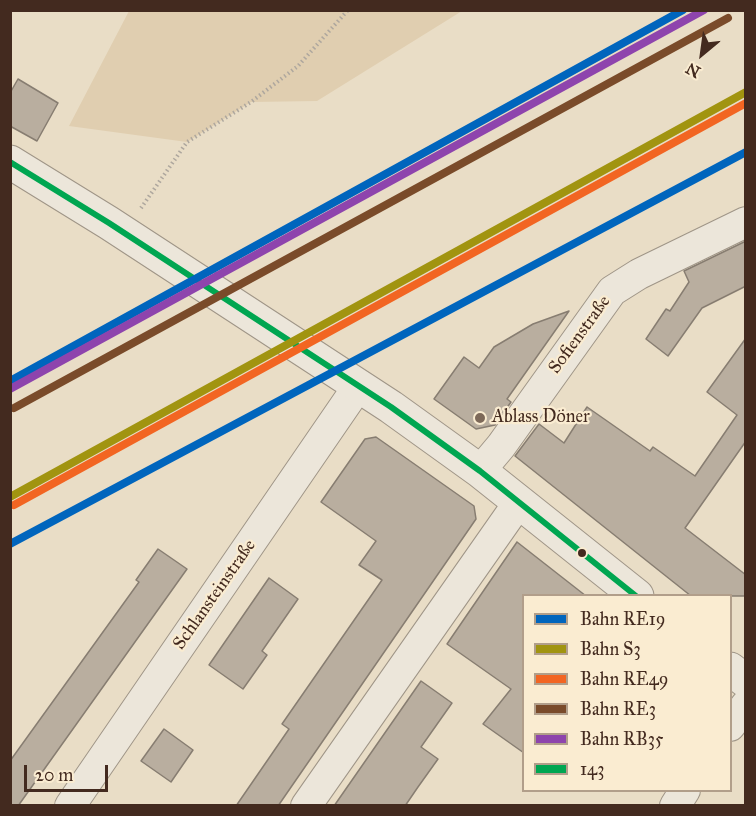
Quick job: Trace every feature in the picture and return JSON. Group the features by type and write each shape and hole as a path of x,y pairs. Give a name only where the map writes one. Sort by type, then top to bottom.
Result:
{"street":[{"path":"10,162 359,385 480,471 634,594"},
{"name":"Sofienstraße","path":"480,471 501,446 612,291 639,274 746,222"},
{"name":"Schlansteinstraße","path":"70,806 359,385"},
{"path":"306,806 519,502"},
{"path":"732,670 746,681"},
{"path":"732,723 746,705"},
{"path":"675,806 684,792"}],"path":[{"path":"124,233 187,142 251,102 297,66 348,10"}],"shaded area":[{"path":"129,11 462,11 317,101 251,102 187,142 69,126"}],"building":[{"path":"18,79 58,103 37,141 10,126 10,93"},
{"path":"746,241 746,286 702,308 668,356 646,339 666,309 670,311 689,282 684,271"},
{"path":"569,311 507,399 511,402 495,425 476,429 434,399 464,357 479,368 494,347 533,324"},
{"path":"746,338 746,441 685,528 746,575 746,596 688,594 515,456 539,424 564,443 587,407 650,451 653,447 695,476 737,415 707,392"},
{"path":"376,437 474,506 476,519 278,806 236,806 289,729 282,724 382,580 359,565 376,541 321,502 365,439"},
{"path":"517,542 583,594 522,594 522,752 483,724 511,689 447,644"},
{"path":"158,549 187,569 18,806 10,806 10,761 139,582 136,580"},
{"path":"269,578 298,599 262,651 267,655 243,689 209,665"},
{"path":"421,681 452,703 421,747 438,759 405,806 334,806"},
{"path":"164,729 193,750 171,782 141,761"}],"rail line":[{"name":"RE19","path":"10,381 683,10"},
{"name":"RB35","path":"10,389 704,10"},
{"name":"RE3","path":"14,408 728,18"},
{"name":"S3","path":"10,497 746,92"},
{"name":"RE49","path":"14,505 746,103"},
{"name":"RE19","path":"10,544 746,152"}],"transit line":[{"name":"143","path":"10,162 109,223 391,407 480,471 634,594"}],"place":[{"name":"Ablass Döner","path":"480,418"}]}
